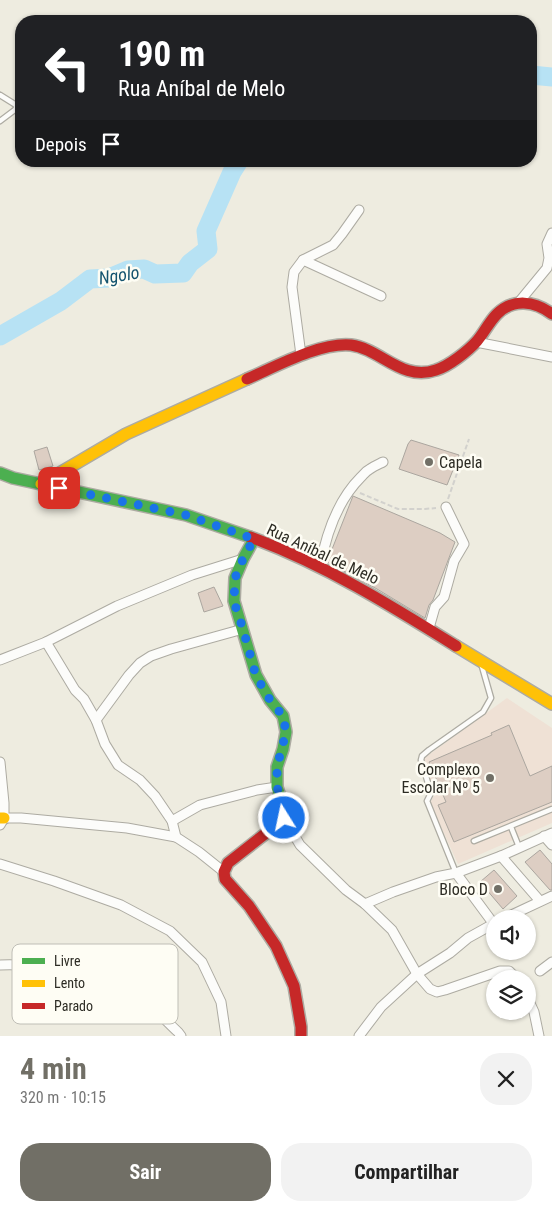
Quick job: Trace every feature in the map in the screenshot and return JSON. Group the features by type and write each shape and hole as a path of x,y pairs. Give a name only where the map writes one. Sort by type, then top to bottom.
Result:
{"street":[{"path":"301,355 292,287 294,272 303,260 333,245 359,210"},
{"path":"519,302 547,268 549,258 547,244 552,233"},
{"path":"303,260 382,296"},
{"path":"40,484 126,434 301,355 348,344 364,348 406,370 421,373 438,370 461,354 476,342 485,328 506,306 519,302 533,304 546,309 552,314"},
{"path":"476,342 552,357"},
{"path":"320,567 323,550 336,512 356,482 368,469 383,462"},
{"name":"Rua Aníbal de Melo","path":"0,473 13,478 186,515 254,539 320,567 373,594 552,704"},
{"path":"429,628 435,607 444,597 454,561 464,544 446,506"},
{"path":"254,539 235,578 234,602 256,676 270,700 283,716 286,732 277,767 277,787 284,809 284,818 300,845 346,890 365,904 392,930 417,974 430,989 437,992 486,976"},
{"path":"0,660 46,642 117,606 192,575 243,559"},
{"path":"96,720 129,674 140,663 151,656 243,629"},
{"path":"46,642 75,690 84,699 96,720 105,744 118,765 140,780 155,796 172,821 176,837"},
{"path":"0,762 4,803 1,820 21,818 127,828 176,837 224,872"},
{"path":"172,821 200,805 257,790 277,787"},
{"path":"284,818 278,825 228,863 224,872 225,879 249,906 276,946 294,986 301,1027 300,1036"},
{"path":"365,904 436,877 456,873 519,848 548,834 552,846"},
{"path":"500,856 540,901"},
{"path":"0,864 120,905 170,931 202,962 221,1002 226,1036"},
{"path":"456,873 486,912"},
{"path":"522,910 552,896"},
{"path":"360,1036 381,1008 417,974 486,928"},
{"path":"540,971 552,962"},
{"path":"536,1020 539,1036"},
{"path":"169,1024 181,1036"}],"lane":[{"path":"0,95 15,104"},
{"path":"0,121 15,110"},
{"path":"456,873 427,801 431,793 421,760 422,756 429,750 483,712 491,698 480,659"},
{"path":"474,842 552,809"},
{"path":"511,827 519,848"}],"path":[{"path":"358,492 398,509 425,509 446,506 469,439"}],"shaded area":[{"name":"Complexo Escolar Nº 5","path":"507,698 552,728 552,823 458,864 430,803 434,796 423,759"}],"building":[{"name":"Capela","path":"411,440 459,455 447,485 399,469"},
{"path":"47,447 53,466 39,470 34,451"},
{"path":"353,496 440,533 455,542 425,618 327,562"},
{"path":"214,587 223,606 204,612 198,593"},
{"path":"509,725 530,776 552,766 552,802 454,842 438,805 446,802 429,762 492,735 491,733"},
{"path":"540,850 552,864 552,890 525,862"},
{"name":"Bloco D","path":"494,870 517,896 503,909 480,882"}],"waterway":[{"name":"Ngolo","path":"537,76 552,77"},
{"name":"Ngolo","path":"0,336 61,301 90,279 109,278 128,270 144,269 155,274 183,273 190,263 208,249 206,231 235,167"}],"traffic: fast":[{"path":"0,473 13,478 186,515 250,537"},
{"path":"254,539 235,578 234,601 256,675 270,700 283,716 286,732 277,767 277,787 284,809 284,818 279,823"}],"traffic: slow":[{"path":"41,484 126,434 247,379"},
{"path":"456,646 552,704"}],"traffic: jam":[{"path":"247,379 298,356 339,345 351,345 362,348 392,364 413,372 424,373 441,368 469,349 480,338 491,320 510,305 531,304 552,314"},
{"path":"250,537 304,560 356,586 456,646"},
{"path":"279,823 228,863 224,872 225,879 249,906 276,946 294,986 301,1036"}],"place":[{"name":"Capela","path":"429,462"},
{"name":"Complexo Escolar Nº 5","path":"490,778"},
{"name":"Bloco D","path":"498,889"}],"route":[{"path":"59,488 186,515 254,539 235,578 234,602 256,676 270,700 283,716 286,732 277,767 277,787 284,809 284,818"}]}
